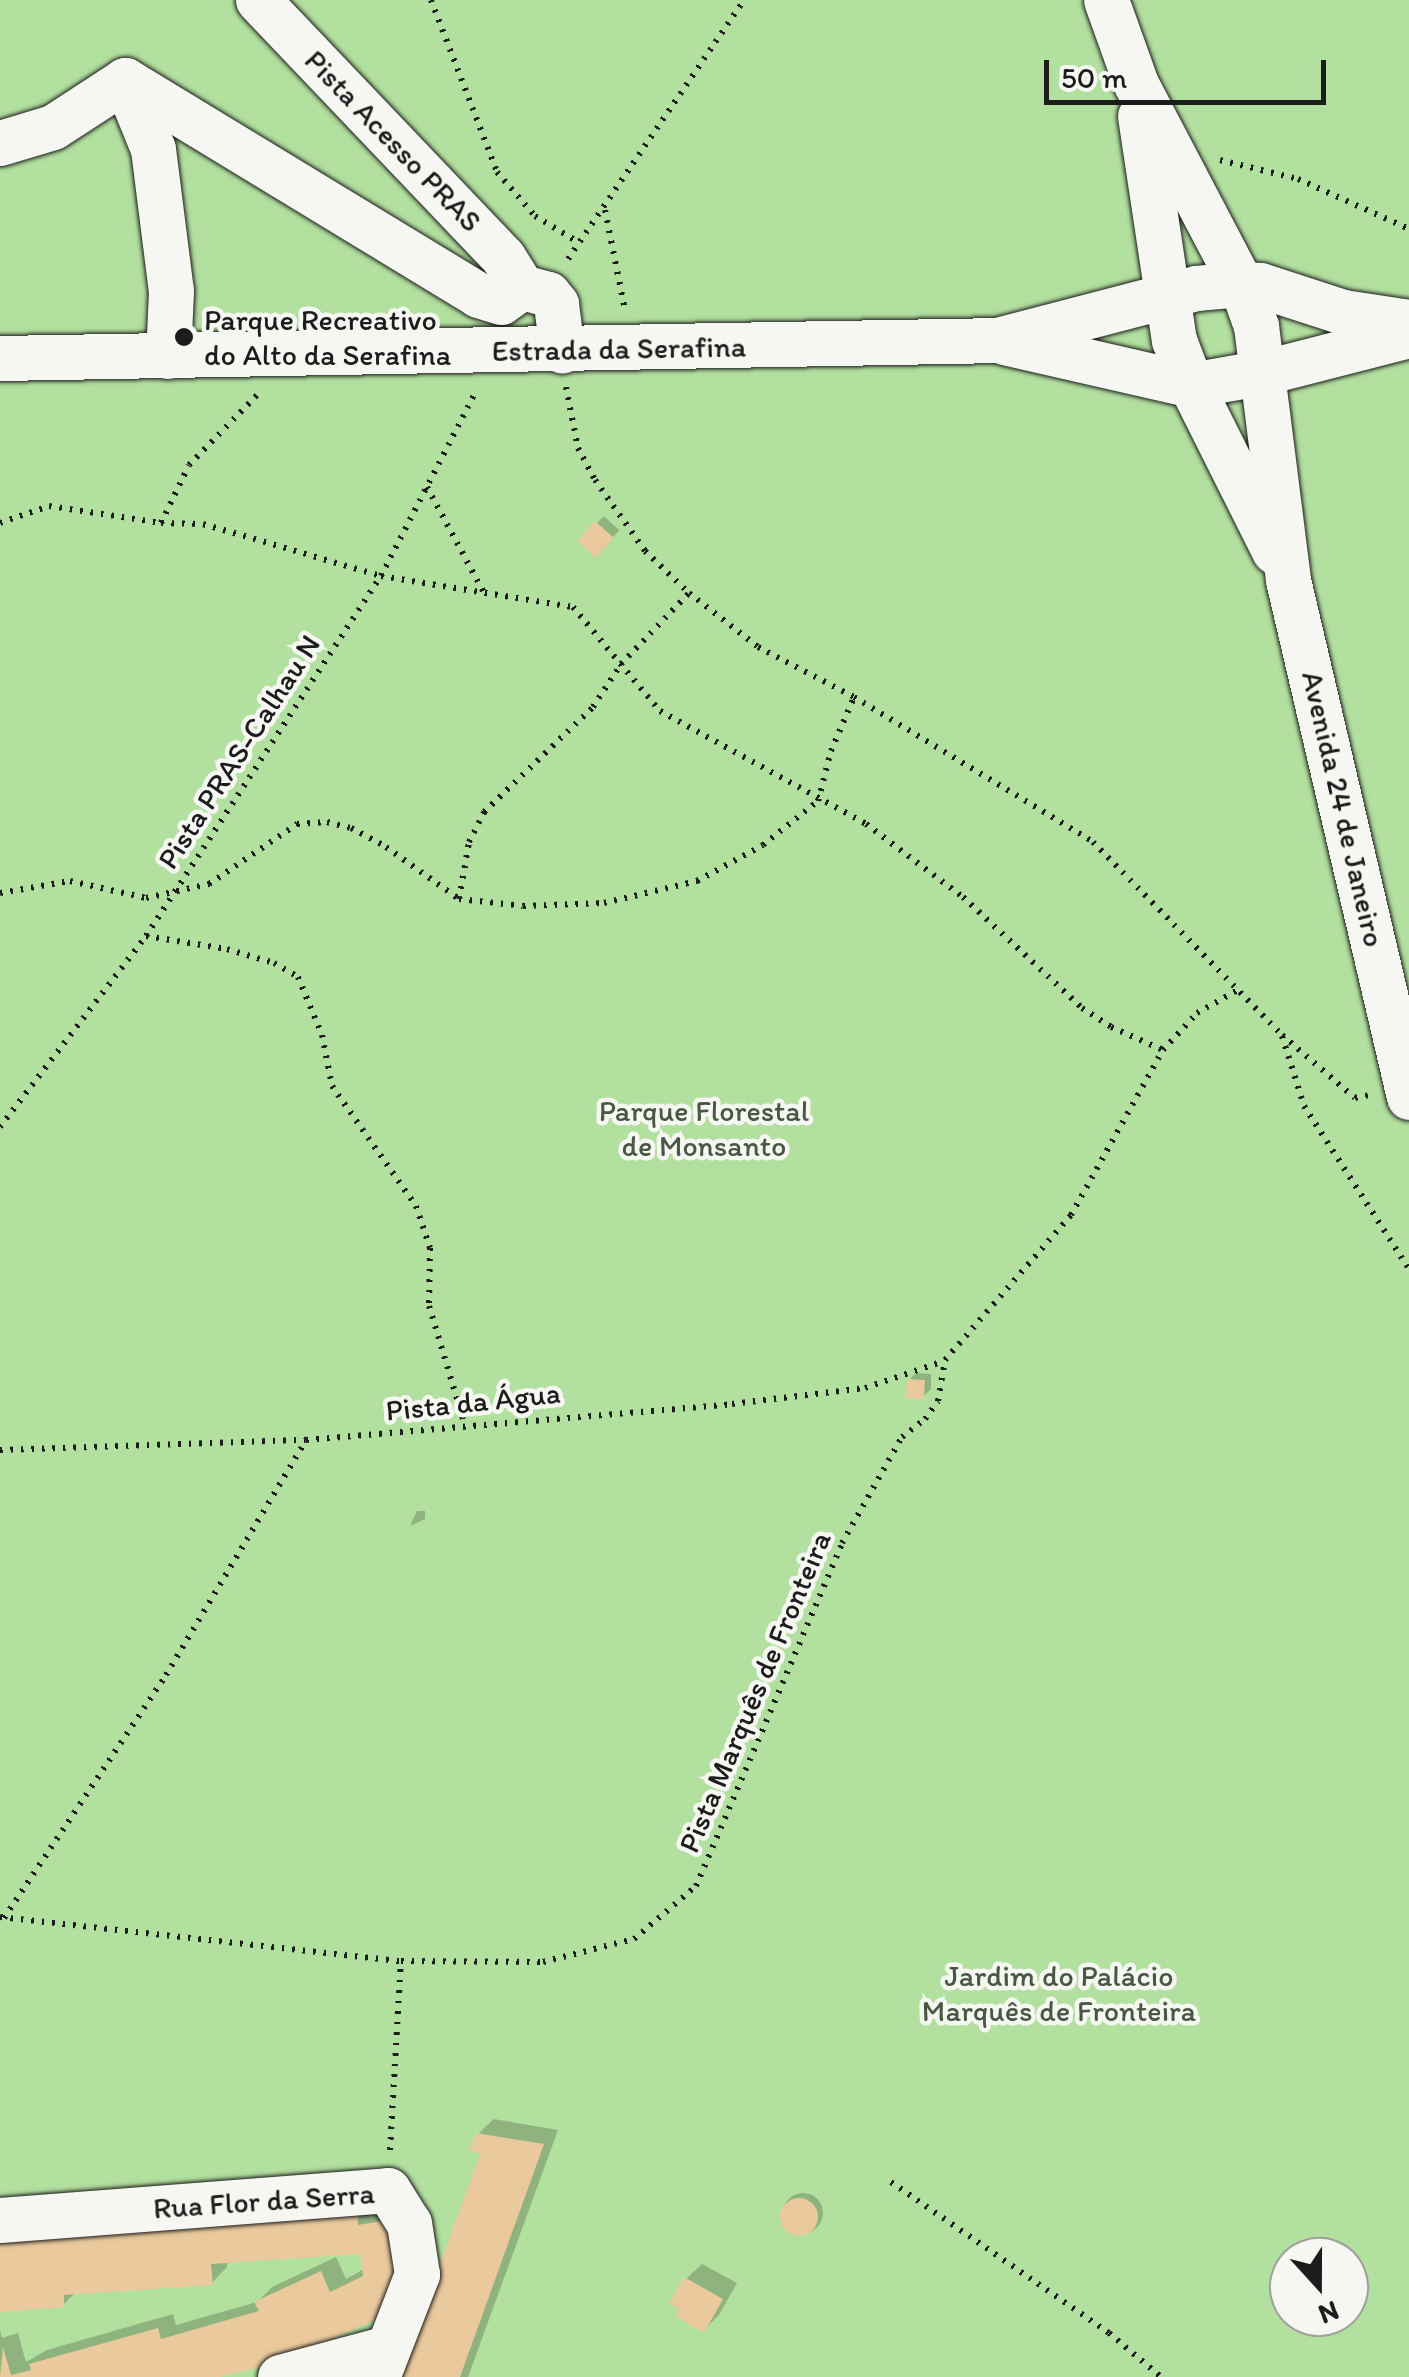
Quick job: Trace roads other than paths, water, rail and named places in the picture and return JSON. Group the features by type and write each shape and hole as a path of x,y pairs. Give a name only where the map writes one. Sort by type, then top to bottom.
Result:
{"street":[{"name":"Pista Acesso PRAS","path":"258,0 503,257 512,294"},
{"name":"Avenida 24 de Janeiro","path":"1106,0 1136,84 1240,284 1256,326 1265,372 1288,580 1409,1098"},
{"path":"125,80 478,295 512,294 536,287 556,304 563,364"},
{"path":"0,143 53,127 125,80"},
{"path":"125,80 153,149 171,290 168,356"},
{"name":"Avenida 24 de Janeiro","path":"1136,84 1164,297 1174,340 1191,385 1288,580"},
{"path":"1102,314 1132,284 1156,233"},
{"path":"1240,284 1260,285 1343,312 1409,322"},
{"name":"Estrada da Serafina","path":"0,358 311,354 491,367 998,340 1164,297 1240,284"},
{"path":"491,367 497,315 512,294"},
{"name":"Estrada da Serafina","path":"998,340 1191,385 1322,359 1409,335"},
{"path":"1271,439 1296,384 1322,359"},
{"name":"Rua Flor da Serra","path":"0,2220 388,2190 410,2223 417,2274 382,2362"},
{"path":"280,2377 382,2362"}],"place":[{"name":"Parque Recreativo do Alto da Serafina","path":"184,337"}],"park label":[{"name":"Parque Florestal de Monsanto","path":"704,1128"},
{"name":"Jardim do Palácio Marquês de Fronteira","path":"1059,1993"}]}
